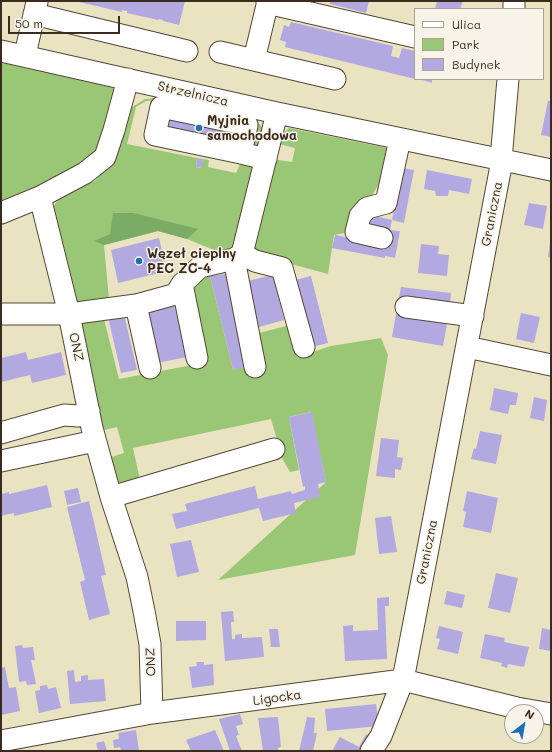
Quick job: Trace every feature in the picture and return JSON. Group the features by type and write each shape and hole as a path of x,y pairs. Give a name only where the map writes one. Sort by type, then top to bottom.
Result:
{"street":[{"path":"254,60 268,2 414,37"},
{"path":"27,56 27,46 36,8 188,51"},
{"name":"Strzelnicza","path":"1,51 277,113 551,170"},
{"path":"220,52 335,79"},
{"path":"1,213 40,197 85,173 104,157 114,130 128,79"},
{"name":"Graniczna","path":"371,751 381,736 403,680 502,160 508,80"},
{"path":"255,367 238,256 266,159 277,113"},
{"path":"382,238 356,232 360,216 367,208 386,203 400,139"},
{"path":"241,154 266,159"},
{"name":"ONZ","path":"40,197 69,314 95,441 110,497 137,577 150,644 152,713"},
{"path":"1,314 69,314 136,305 176,294 182,284 200,267 238,256 282,268 304,347"},
{"path":"182,284 197,358"},
{"path":"136,305 150,368"},
{"path":"406,306 473,316"},
{"path":"467,347 551,364"},
{"path":"1,433 64,415 78,416 88,411"},
{"path":"1,461 95,441"},
{"path":"110,497 274,449"},
{"name":"Ligocka","path":"1,741 152,713 403,680 517,708 551,714"}],"green space":[{"path":"1,59 120,87 99,153 82,167 1,203"},
{"path":"156,98 156,100 146,101 136,107 127,144 197,158 196,167 201,168 203,159 209,160 208,167 236,173 240,164 255,165 235,242 231,249 219,252 187,239 158,231 104,245 109,299 74,306 53,209 60,198 95,181 108,166 132,107 145,99"},
{"path":"253,120 256,120 262,127 262,143 257,147 253,146"},
{"path":"289,128 392,149 389,166 373,194 345,233 334,235 328,274 251,253 271,159 292,162 295,148 279,144 283,133"},
{"path":"113,213 133,213 198,229 187,239 158,231 104,245 94,241 110,234"},
{"path":"210,276 233,370 262,361 255,334 290,325 297,357 331,346 381,338 388,355 355,555 218,580 326,482 311,412 289,417 299,470 290,472 282,458 271,419 133,448 140,480 117,486 108,458 124,453 117,427 100,431 77,323 103,315 119,379 203,363 188,292 196,279"}],"building":[{"path":"75,1 185,1 179,25 159,19 127,13 127,11 122,10 122,12"},
{"path":"330,1 369,1 366,13 330,4"},
{"path":"437,1 463,1 460,8 435,8"},
{"path":"291,22 393,46 391,56 399,58 402,48 414,51 414,79 285,47 286,42 280,40 284,25 289,27"},
{"path":"422,80 432,80 432,83"},
{"path":"548,101 551,101 551,137 541,135"},
{"name":"Myjnia samochodowa","path":"171,115 231,127 227,142 168,130"},
{"path":"197,158 203,159 202,168 196,167"},
{"path":"402,168 414,170 404,223 392,220"},
{"path":"427,170 472,179 469,194 449,190 448,196 436,196 435,191 424,189"},
{"path":"529,203 547,206 543,229 524,225"},
{"path":"366,214 392,220 390,230 400,231 395,258 385,256 385,258 332,248 335,235 387,245 364,226"},
{"name":"Węzeł cieplny PEC ZC-4","path":"159,238 167,271 118,283 111,250"},
{"path":"550,243 551,244 551,258 548,257"},
{"path":"421,244 439,246 438,254 449,255 447,276 418,273"},
{"path":"226,274 248,366 233,370 210,276"},
{"path":"273,275 284,320 259,327 247,281"},
{"path":"311,276 328,343 312,347 295,280"},
{"path":"401,287 451,293 450,303 399,298"},
{"path":"173,300 187,357 157,363 144,306"},
{"path":"123,310 137,370 121,373 107,313"},
{"path":"521,313 540,317 534,343 516,339"},
{"path":"396,314 447,324 443,346 392,337"},
{"path":"26,352 28,360 61,352 66,375 32,383 30,375 1,382 1,358"},
{"path":"494,388 518,393 516,405 510,405 508,414 490,410"},
{"path":"534,397 547,400 544,421 530,418"},
{"path":"312,412 326,482 318,484 320,497 294,503 296,513 263,521 259,508 176,529 172,514 187,511 185,504 255,486 258,499 291,491 292,494 305,490 305,486 303,487 289,417"},
{"path":"480,431 502,435 496,464 471,459 474,448 476,449"},
{"path":"381,438 399,440 397,457 403,458 401,470 395,469 395,478 376,476"},
{"path":"47,485 52,507 14,516 14,513 1,516 1,494 9,492 9,494"},
{"path":"78,488 81,502 67,505 64,491"},
{"path":"467,491 498,498 491,533 463,527 466,512 463,511"},
{"path":"89,501 106,575 101,576 110,614 89,620 80,582 85,580 67,507"},
{"path":"391,516 397,552 379,554 375,518"},
{"path":"191,540 199,572 177,577 170,544"},
{"path":"496,573 518,578 510,613 488,608"},
{"path":"447,591 465,595 462,608 444,604"},
{"path":"389,597 389,606 385,606 387,659 345,661 343,626 353,625 353,631 378,630 377,598"},
{"path":"233,611 234,622 231,622 232,639 235,639 235,635 242,634 242,638 262,637 264,657 225,661 221,612"},
{"path":"176,621 206,621 206,640 176,641"},
{"path":"439,626 463,632 458,654 437,649 440,639 436,638"},
{"path":"542,628 551,630 551,651 539,649"},
{"path":"269,629 278,629 280,647 271,647"},
{"path":"485,634 505,638 504,642 529,647 524,667 508,664 507,668 501,666 502,663 480,658"},
{"path":"22,645 23,648 33,647 35,660 31,660 36,684 27,685 26,681 19,682 15,646"},
{"path":"196,662 204,662 204,665 213,664 214,685 192,688 189,667 197,666"},
{"path":"5,667 9,688 16,687 20,711 1,715 1,668"},
{"path":"74,670 75,682 81,681 81,676 88,675 88,680 104,679 106,701 70,704 67,671"},
{"path":"47,685 48,689 56,687 61,708 39,713 35,691 40,690 40,686"},
{"path":"376,704 379,726 327,731 325,709"},
{"path":"240,714 243,724 236,726 239,735 236,736 242,751 230,751 219,719"},
{"path":"278,717 281,747 278,748 278,751 263,751 258,718"},
{"path":"307,717 315,718 314,733 317,733 313,751 299,751"},
{"path":"136,730 139,751 121,751 120,747 114,748 113,740 119,739 118,733"},
{"path":"215,730 224,751 191,751 186,740"},
{"path":"366,734 372,738 364,751 336,751 333,749 340,737 359,747"},
{"path":"104,741 107,751 98,751 96,743"}],"place":[{"name":"Myjnia samochodowa","path":"199,128"},
{"name":"Węzeł cieplny PEC ZC-4","path":"139,261"}]}
